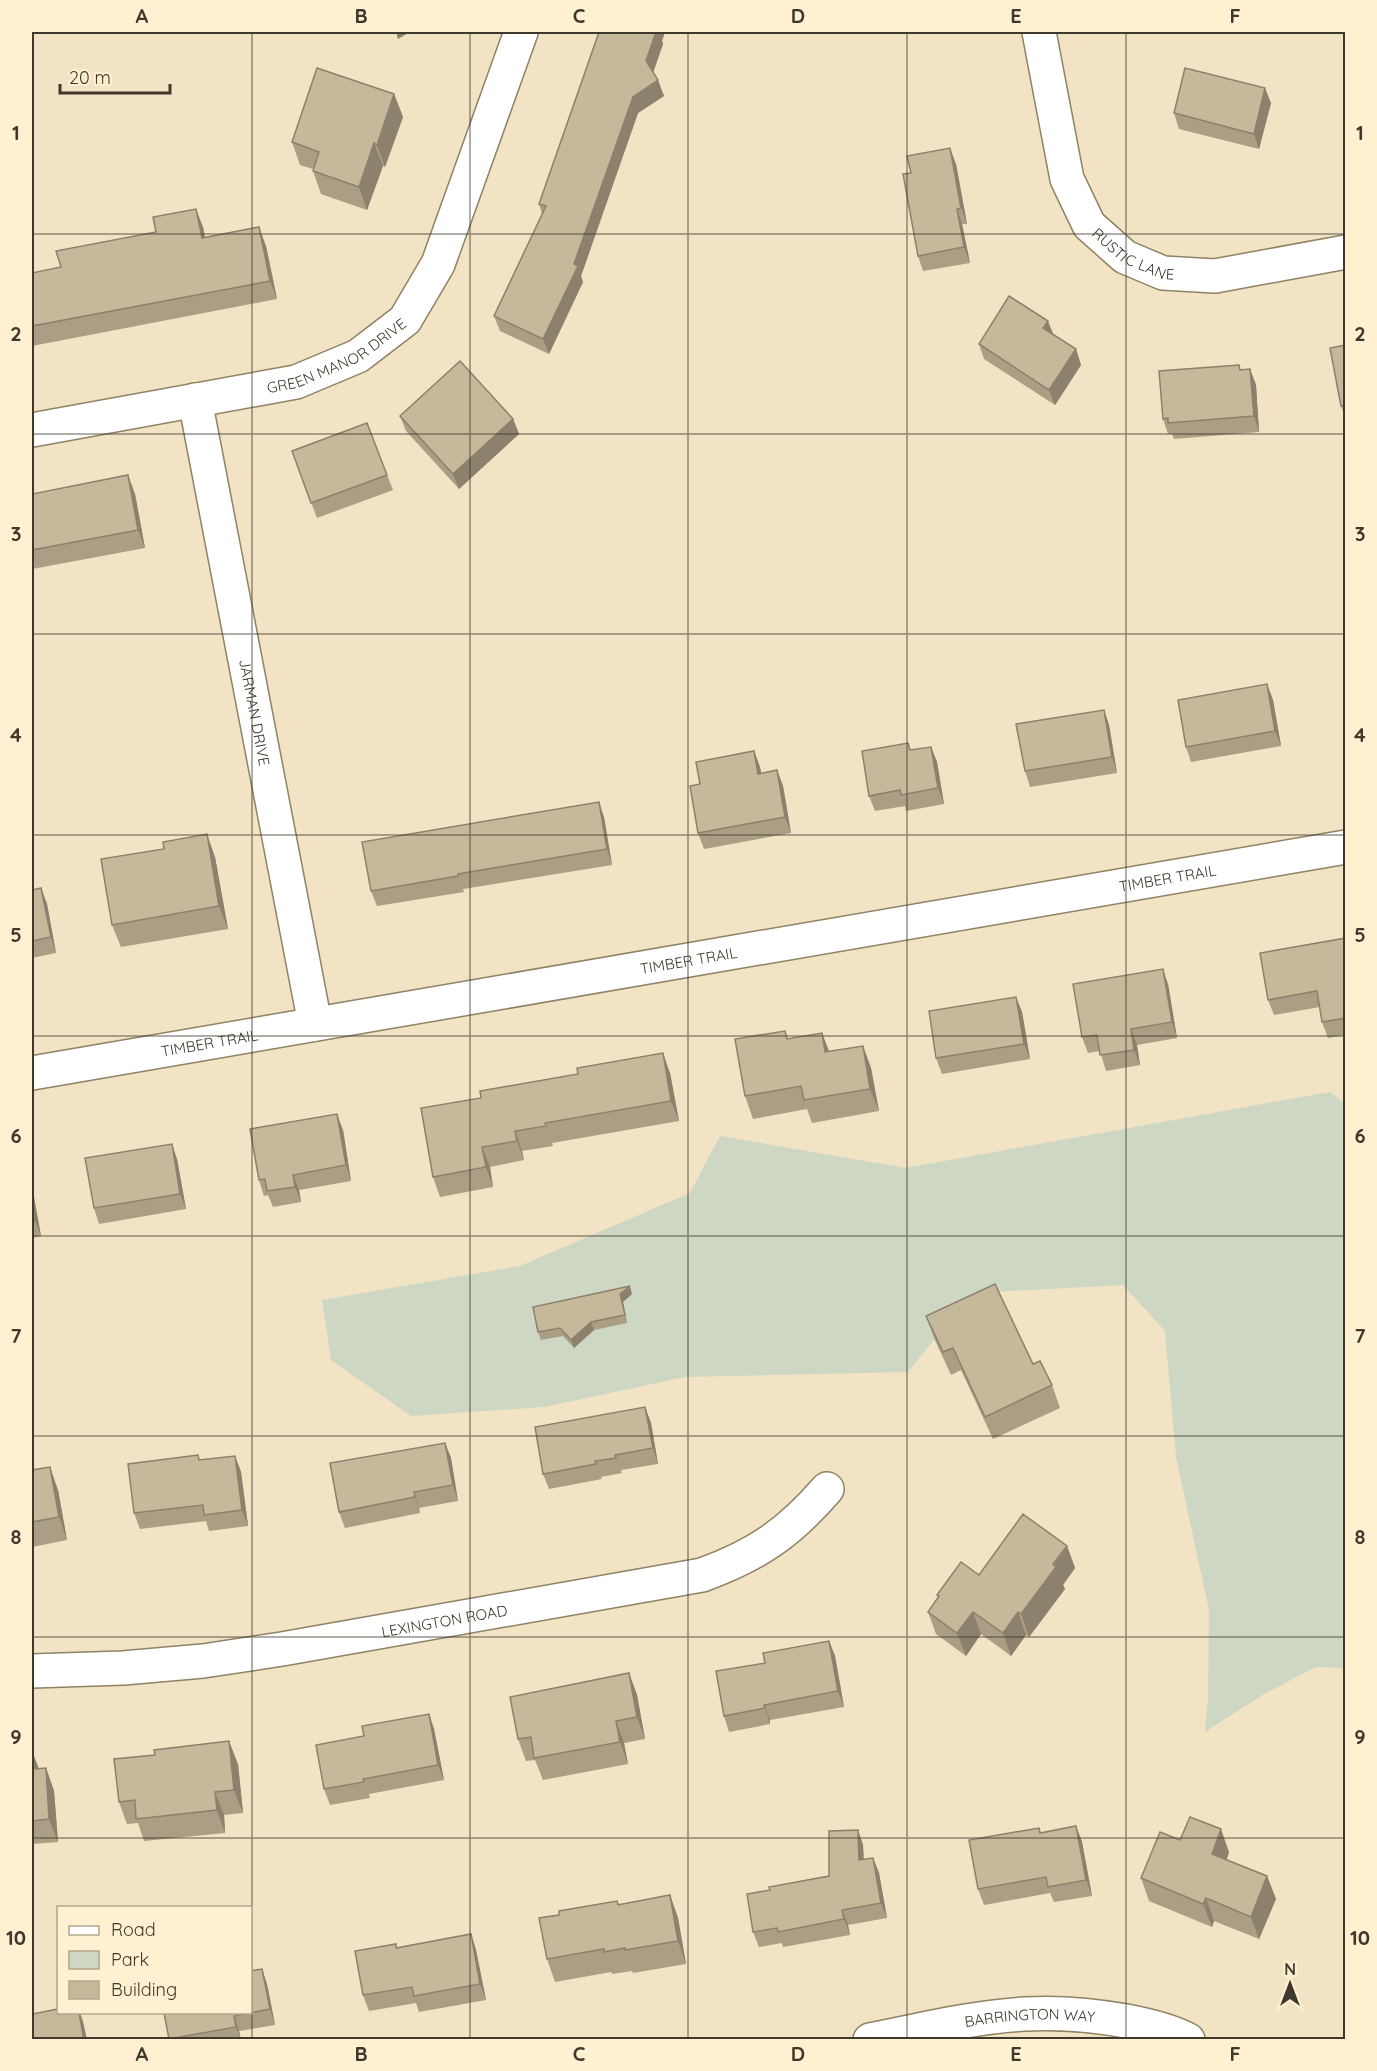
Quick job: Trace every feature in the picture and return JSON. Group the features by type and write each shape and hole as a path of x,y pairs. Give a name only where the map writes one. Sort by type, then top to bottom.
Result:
{"street":[{"name":"GREEN MANOR DRIVE","path":"32,430 296,382 358,356 405,320 438,264 521,32"},
{"name":"RUSTIC LANE","path":"1039,32 1067,179 1089,225 1125,257 1163,273 1215,276 1346,252"},
{"name":"JARMAN DRIVE","path":"195,400 315,1024"},
{"name":"TIMBER TRAIL","path":"32,1073 1346,847"},
{"name":"LEXINGTON ROAD","path":"32,1671 123,1668 203,1661 702,1575 733,1564 786,1532 808,1512 827,1489"},
{"name":"BARRINGTON WAY","path":"870,2040 985,2019 1024,2014 1063,2013 1102,2017 1143,2025 1188,2040"}],"green space":[{"path":"1330,1092 1346,1104 1345,1668 1316,1667 1264,1694 1205,1732 1208,1698 1209,1610 1176,1457 1165,1331 1123,1285 972,1293 908,1372 685,1377 544,1407 411,1416 331,1360 322,1300 520,1266 690,1193 720,1136 905,1168"}],"building":[{"path":"599,32 656,32 646,61 658,80 633,97 574,264 578,266 543,339 494,316 546,206 539,204"},
{"path":"317,68 394,94 377,145 374,143 359,187 313,171 319,152 292,142"},
{"path":"1185,68 1265,88 1254,134 1174,113"},
{"path":"950,148 961,208 957,209 964,247 918,256 903,174 911,173 907,156"},
{"path":"196,209 202,238 259,227 270,281 32,326 32,273 61,267 56,251 156,232 153,217"},
{"path":"1009,296 1048,321 1043,328 1076,349 1049,390 979,344"},
{"path":"1346,345 1346,408 1345,405 1341,406 1330,348"},
{"path":"460,361 513,419 453,474 400,416"},
{"path":"1239,365 1240,370 1250,369 1254,416 1168,423 1168,418 1163,419 1159,371"},
{"path":"367,423 387,475 311,503 292,451"},
{"path":"128,475 138,530 32,550 32,494"},
{"path":"1267,684 1275,731 1186,747 1178,700"},
{"path":"1104,710 1112,757 1025,771 1016,724"},
{"path":"908,743 910,750 931,747 938,788 901,795 900,790 869,796 862,751"},
{"path":"754,751 758,774 777,770 785,817 698,833 690,786 700,784 696,762"},
{"path":"599,802 607,849 371,891 362,842"},
{"path":"207,834 219,906 112,925 101,859 164,849 163,842"},
{"path":"41,888 51,937 32,941 32,890"},
{"path":"1346,938 1346,1018 1322,1022 1317,991 1268,1000 1260,953"},
{"path":"1163,969 1172,1022 1131,1029 1134,1050 1100,1055 1097,1035 1082,1037 1073,984"},
{"path":"1016,997 1024,1044 936,1058 929,1011"},
{"path":"785,1031 787,1039 822,1033 825,1052 863,1046 870,1089 804,1100 801,1086 745,1096 735,1039"},
{"path":"663,1053 671,1101 545,1123 546,1126 515,1131 517,1141 482,1147 486,1167 433,1177 421,1108 481,1098 480,1091 578,1074 577,1068"},
{"path":"337,1114 346,1165 293,1175 295,1187 267,1191 265,1179 259,1180 250,1129"},
{"path":"172,1144 180,1194 94,1208 85,1158"},
{"path":"32,1200 35,1221 32,1221"},
{"path":"995,1284 1033,1364 1040,1361 1052,1385 985,1417 953,1348 943,1352 926,1316"},
{"path":"630,1286 620,1294 625,1315 591,1322 571,1340 560,1328 538,1332 533,1307"},
{"path":"645,1407 653,1448 615,1455 616,1458 595,1461 596,1464 543,1474 535,1427"},
{"path":"445,1443 453,1485 414,1492 415,1497 339,1512 330,1463"},
{"path":"198,1455 199,1460 235,1456 242,1510 204,1515 203,1505 134,1513 128,1464"},
{"path":"50,1467 59,1517 32,1522 32,1470"},
{"path":"1023,1514 1067,1546 1053,1564 1056,1567 1021,1614 1018,1612 1003,1633 973,1612 957,1633 928,1612 939,1596 937,1595 961,1562 979,1575"},
{"path":"829,1641 838,1691 764,1705 765,1708 724,1716 716,1671 765,1663 763,1653"},
{"path":"629,1673 637,1717 616,1721 620,1742 534,1758 531,1737 518,1739 510,1697"},
{"path":"429,1714 438,1765 324,1789 316,1745 364,1736 362,1726"},
{"path":"229,1741 234,1790 215,1792 217,1810 136,1819 135,1800 119,1802 114,1759 155,1755 154,1750"},
{"path":"32,1754 35,1769 46,1768 49,1819 32,1821"},
{"path":"1190,1817 1221,1829 1212,1854 1267,1876 1251,1917 1206,1898 1203,1904 1141,1878 1160,1832 1180,1840"},
{"path":"1076,1826 1086,1880 1048,1887 1046,1877 978,1889 969,1840 1039,1828 1040,1833"},
{"path":"858,1830 859,1860 873,1858 881,1903 842,1910 844,1919 778,1932 777,1928 753,1932 747,1894 770,1890 769,1887 829,1876 829,1831"},
{"path":"670,1895 678,1941 625,1950 625,1948 604,1952 604,1949 547,1959 539,1918 559,1915 559,1911 617,1901 618,1905"},
{"path":"471,1934 480,1984 414,1996 412,1987 363,1995 355,1951 396,1944 396,1948"},
{"path":"262,1969 270,2009 252,2013 252,1971"},
{"path":"57,2009 57,2014 79,2014 84,2040 32,2040 32,2014"},
{"path":"164,2014 244,2014 234,2016 236,2027 169,2039"}]}
